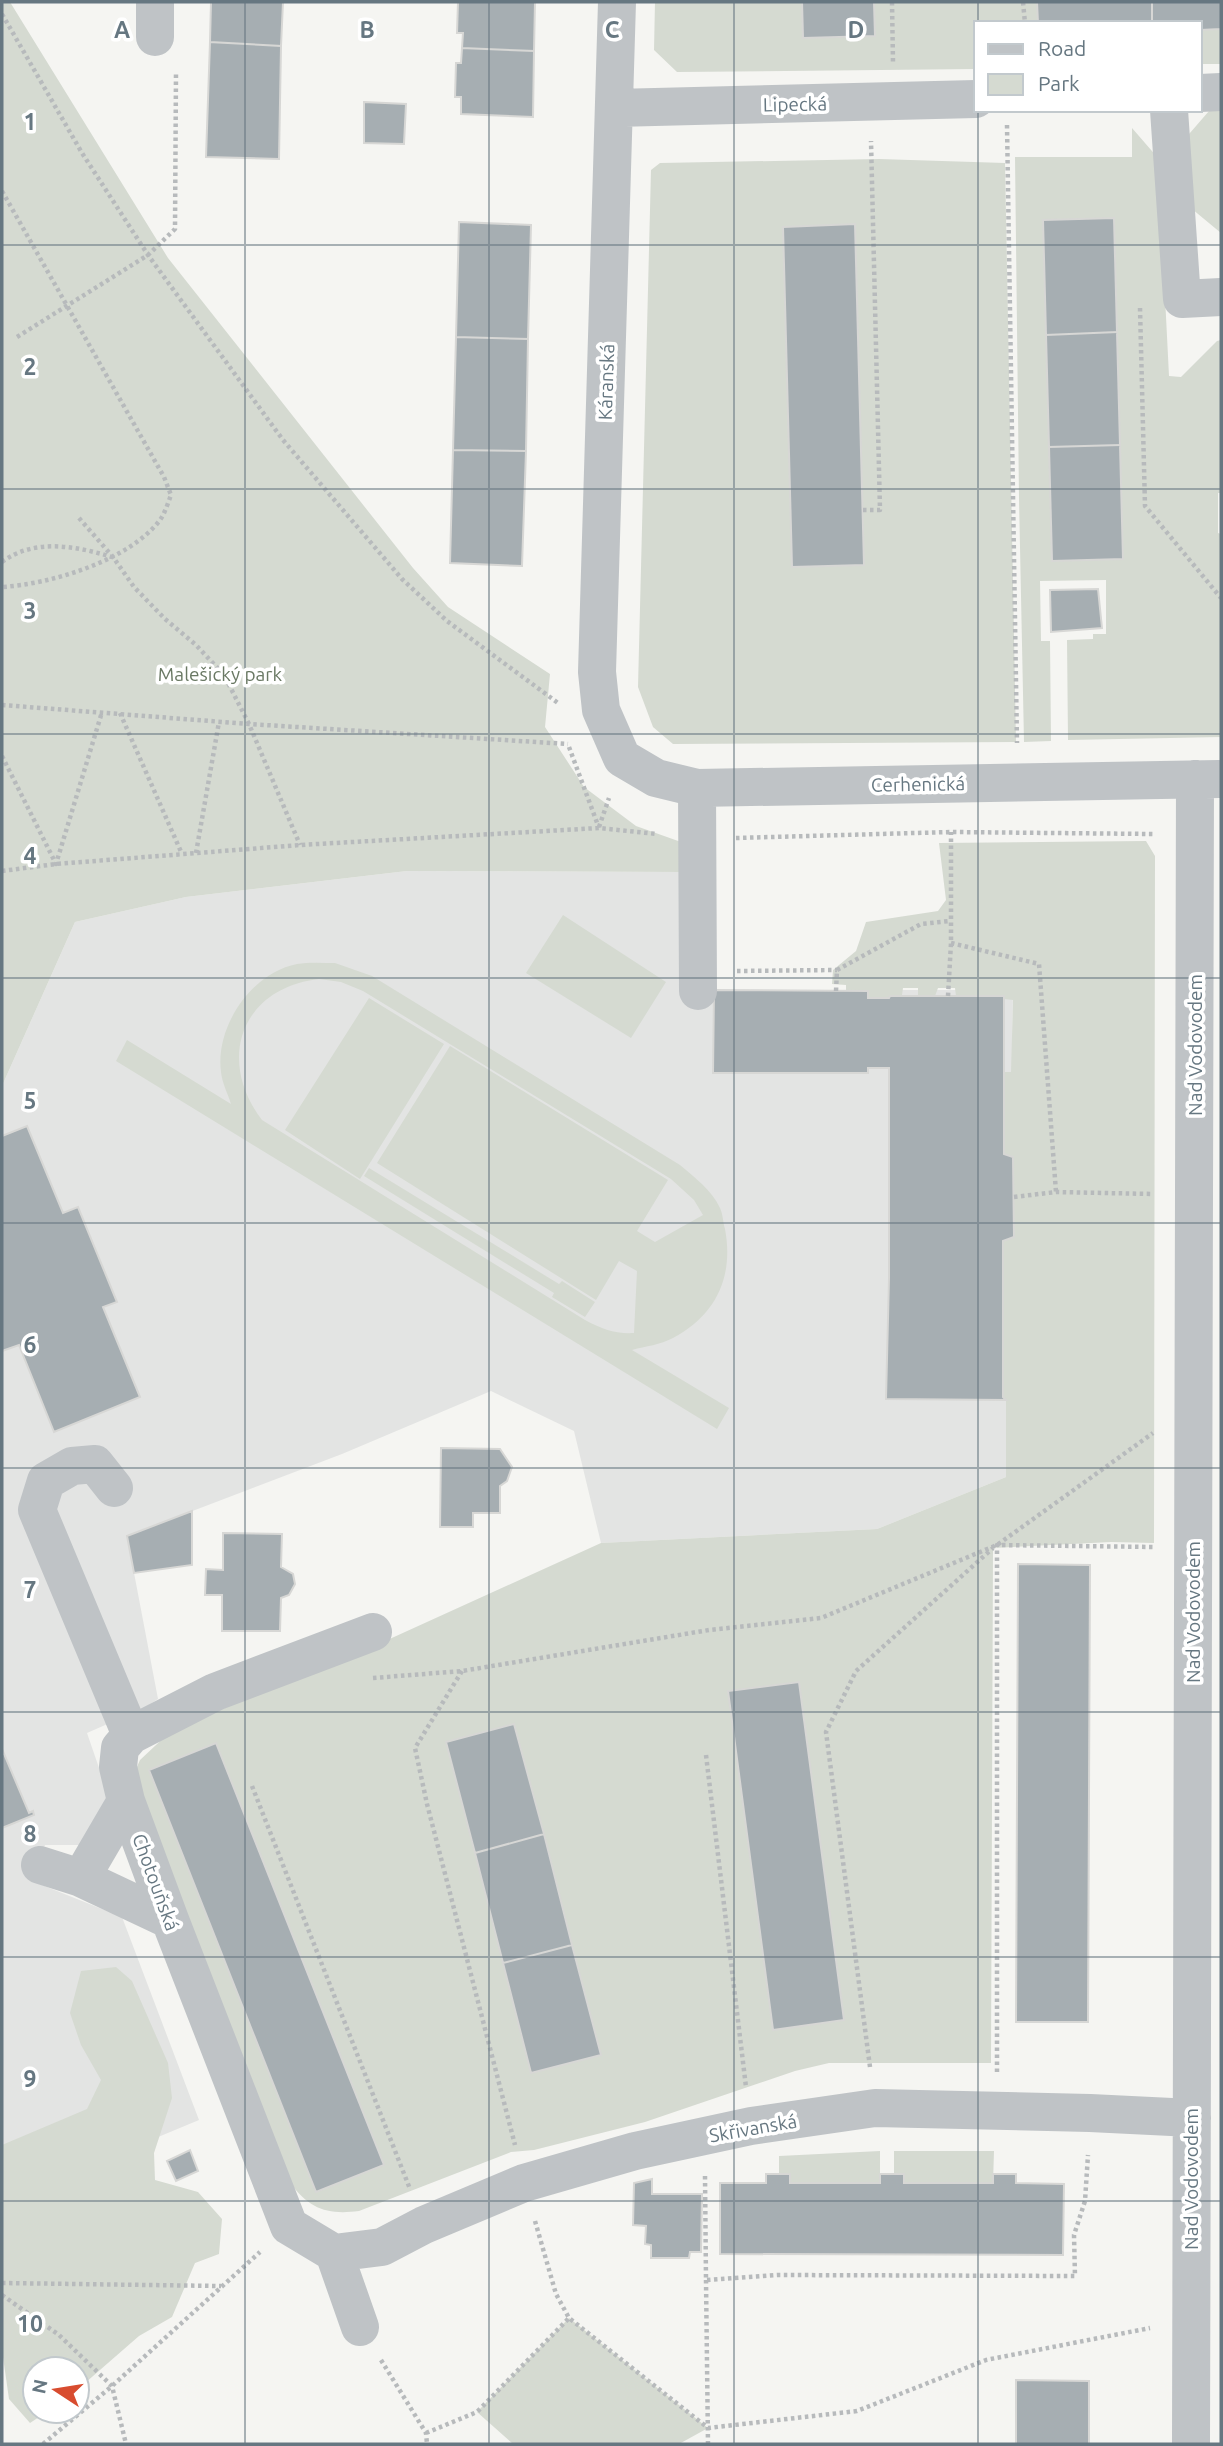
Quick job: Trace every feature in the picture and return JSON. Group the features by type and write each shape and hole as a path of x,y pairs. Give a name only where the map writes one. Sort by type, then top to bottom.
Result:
{"street":[{"name":"Káranská","path":"618,2 597,672 601,710 622,758"},
{"path":"1202,93 1221,92"},
{"name":"Lipecká","path":"615,108 974,99"},
{"path":"1169,112 1182,299 1221,297"},
{"name":"Cerhenická","path":"622,758 656,778 698,788 1208,779"},
{"name":"Nad Vodovodem","path":"1191,2444 1196,835 1208,779"},
{"path":"698,788 698,981"},
{"path":"114,1488 95,1464 72,1466 46,1481 37,1510 131,1735 215,1692 373,1632"},
{"name":"Chotouňská","path":"131,1735 120,1748 118,1767 126,1801 289,2226"},
{"path":"80,1878 126,1801"},
{"path":"40,1865 80,1878 170,1920"},
{"name":"Skřivanská","path":"334,2253 382,2247 424,2225 524,2183 635,2151 751,2126 875,2108 1192,2118"},
{"path":"289,2226 334,2253 360,2327"}],"path":[{"path":"863,510 880,510 882,102 892,2"},
{"path":"1023,2 1025,21"},
{"path":"2,13 82,152 148,255 283,440 402,579 447,621 564,708"},
{"path":"17,337 148,255 175,229 162,34"},
{"path":"1007,124 1018,782"},
{"path":"2,191 164,477 171,495 161,519 146,534 113,557 45,582 2,587"},
{"path":"1140,300 1145,506 1221,598"},
{"path":"79,517 134,587 224,675 249,724 299,845"},
{"path":"2,562 13,554 30,548 49,546 87,550 113,557"},
{"path":"2,705 568,744"},
{"path":"56,864 102,712"},
{"path":"120,713 182,854"},
{"path":"196,853 219,722"},
{"path":"567,732 568,744 599,828"},
{"path":"2,756 56,864"},
{"path":"948,996 952,783"},
{"path":"2,871 56,864 299,845 599,828 698,837 951,832 1196,835"},
{"path":"698,981 837,970 921,925 950,922"},
{"path":"951,943 1039,964 1056,1192"},
{"path":"836,991 837,970"},
{"path":"1014,1197 1056,1192 1160,1194 1160,1170 1195,1169"},
{"path":"875,2108 826,1732 856,1671 997,1545 1194,1404"},
{"path":"997,1545 997,2110"},
{"path":"366,1679 462,1671 709,1630 821,1618 997,1545 1194,1548"},
{"path":"462,1671 415,1748 430,1818 524,2183 556,2294 569,2318 708,2428 857,2411 986,2360 1191,2320"},
{"path":"706,1755 751,2126"},
{"path":"252,1786 424,2225"},
{"path":"706,2280 778,2275 1075,2276 1074,2235 1085,2201 1090,2113"},
{"path":"705,2137 708,2444"},
{"path":"43,2444 112,2386 289,2226"},
{"path":"2,2283 223,2286"},
{"path":"2,2295 59,2335 112,2386 126,2444"},
{"path":"426,2433 477,2412 569,2318"},
{"path":"360,2327 426,2433 427,2444"}],"shaded area":[{"path":"407,871 682,872 714,990 1013,990 1006,1477 877,1529 601,1543 574,1431 491,1391 342,1454 127,1536 158,1699 87,1733 109,1797 81,1845 45,1845 32,1881 122,1917 199,2120 2,2202 2,1086 75,922 186,897"}],"green space":[{"name":"Malešický park","path":"2,2 10,2 168,258 413,568 448,607 550,674 545,727 584,787 636,826 681,842 682,872 407,871 186,897 75,922 2,1086"},
{"path":"655,2 802,2 803,38 875,36 874,2 1037,2 1038,21 974,21 974,69 677,72 654,50"},
{"path":"1221,29 1221,64 1202,64 1202,30"},
{"path":"1209,111 1221,111 1221,233 1192,209 1183,141"},
{"path":"1132,128 1158,158 1169,376 1181,377 1221,340 1221,493 1218,493 1218,533 1221,534 1221,737 1068,740 1067,640 1093,639 1093,634 1106,634 1106,580 1040,581 1041,641 1050,641 1051,741 1024,742 1015,157 1132,157","holes":["1114,218 1123,559 1052,561 1043,220"]},
{"path":"879,159 1005,163 1016,742 673,744 653,727 638,687 651,170 660,163","holes":["855,225 864,565 793,567 783,227"]},
{"path":"1146,841 1155,856 1154,1543 1111,1542 993,1548 991,2063 829,2063 795,2071 645,2122 534,2150 511,2152 359,2211 338,2212 320,2208 305,2199 290,2183 135,1785 136,1769 140,1760 172,1730 383,1642 601,1543 877,1529 1006,1477 1003,1241 1014,1237 1013,1157 1004,1154 1004,1072 1011,1072 1013,1000 1004,999 1004,996 956,996 955,988 938,988 935,996 918,996 918,988 903,988 902,995 868,998 846,991 846,985 832,984 833,970 856,951 866,922 938,911 946,900 939,843","holes":["799,1682 844,2020 773,2030 729,1691","514,1724 601,2054 532,2073 446,1743","215,1743 384,2165 317,2192 150,1770"]},
{"path":"563,915 666,982 631,1038 526,973"},
{"path":"302,963 335,963 372,976 680,1165 717,1201 725,1229 727,1263 724,1279 711,1306 688,1329 658,1344 632,1350 729,1408 717,1429 116,1061 127,1040 231,1104 222,1076 221,1055 230,1020 240,1004 251,990 280,969","holes":["319,979 341,982 363,991 671,1179 694,1200 703,1215 655,1242 637,1231 668,1180 450,1046 377,1163 596,1300 619,1261 637,1271 634,1333 609,1330 585,1320 262,1120 248,1097 241,1074 239,1051 244,1030 255,1012 271,996 292,985"]},
{"path":"369,998 444,1044 360,1179 285,1130"},
{"path":"369,1168 559,1284 562,1281 595,1302 585,1317 552,1297 554,1293 364,1176"},
{"path":"116,1967 132,1981 168,2063 172,2098 154,2153 155,2180 198,2192 222,2219 219,2254 195,2263 172,2317 139,2336 91,2378 91,2355 21,2355 21,2413 9,2399 2,2350 2,2145 87,2109 101,2080 81,2045 70,2013 81,1971"},
{"path":"880,2151 880,2183 790,2183 790,2174 779,2174 779,2156"},
{"path":"894,2151 994,2151 993,2183 904,2183 904,2174 894,2174"},
{"path":"569,2318 708,2428 679,2444 513,2444 477,2412"}],"building":[{"path":"211,2 283,2 281,46 210,42"},
{"path":"458,2 535,2 534,51 462,48 463,33 457,33"},
{"path":"802,2 874,2 875,36 803,38"},
{"path":"1037,2 1152,2 1152,21 1038,21"},
{"path":"1152,2 1221,2 1221,29 1202,30 1202,21 1152,21"},
{"path":"210,42 281,46 279,159 206,157"},
{"path":"462,48 534,51 533,117 461,114 461,97 455,97 456,63 461,63"},
{"path":"364,102 406,104 404,144 364,143"},
{"path":"1114,218 1117,332 1046,335 1043,220"},
{"path":"459,222 531,225 528,339 456,337"},
{"path":"855,224 864,565 792,567 783,227"},
{"path":"1117,332 1120,445 1049,447 1046,335"},
{"path":"456,337 528,339 526,451 453,450"},
{"path":"1120,445 1123,559 1052,561 1049,447"},
{"path":"453,450 526,451 522,566 450,563"},
{"path":"1098,589 1102,628 1051,632 1050,590"},
{"path":"714,990 868,991 868,998 1004,996 1004,1154 1013,1157 1014,1237 1003,1241 1003,1397 1006,1400 886,1399 889,1068 868,1068 868,1073 713,1073"},
{"path":"27,1126 63,1213 78,1207 117,1302 103,1307 140,1397 54,1432 19,1345 2,1351 2,1136"},
{"path":"441,1448 500,1449 512,1467 507,1481 500,1486 500,1513 473,1513 473,1527 440,1527"},
{"path":"192,1511 192,1565 134,1573 127,1536"},
{"path":"223,1533 282,1534 281,1567 293,1574 295,1584 289,1595 281,1598 280,1631 222,1631 222,1595 205,1595 206,1569 223,1570"},
{"path":"1018,1564 1090,1565 1088,2022 1016,2022"},
{"path":"799,1682 844,2020 773,2030 728,1691"},
{"path":"514,1724 544,1834 475,1853 446,1742"},
{"path":"216,1743 384,2165 316,2192 149,1770"},
{"path":"2,1749 29,1813 33,1811 34,1815 2,1828"},
{"path":"544,1834 572,1945 503,1963 475,1853"},
{"path":"572,1945 601,2055 531,2073 503,1963"},
{"path":"190,2150 198,2171 176,2181 167,2161"},
{"path":"766,2174 790,2174 790,2183 880,2183 880,2174 904,2174 904,2183 993,2183 993,2174 1016,2174 1016,2183 1064,2184 1063,2255 720,2254 720,2183 766,2183"},
{"path":"652,2179 652,2194 702,2194 701,2252 690,2252 689,2258 651,2258 651,2245 645,2244 646,2226 633,2225 634,2183"},
{"path":"1016,2380 1089,2381 1089,2444 1016,2444"}]}
